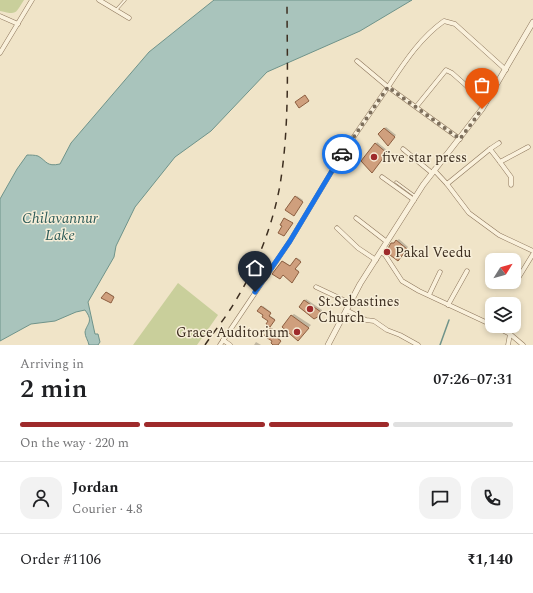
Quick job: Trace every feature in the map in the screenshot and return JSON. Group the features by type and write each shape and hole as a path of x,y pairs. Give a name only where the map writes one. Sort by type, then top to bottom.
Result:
{"street":[{"path":"0,53 32,0"},
{"path":"100,0 129,18"},
{"path":"0,16 18,24"},
{"path":"220,345 290,241 344,151 412,52 436,27 444,21 455,24 506,70"},
{"path":"328,345 350,303 387,242 433,172 486,104 533,22"},
{"path":"357,61 388,87 460,139"},
{"path":"416,107 446,70 452,73 486,104"},
{"path":"447,184 499,142"},
{"path":"500,162 528,146"},
{"path":"403,149 447,184 469,213 499,235 533,251"},
{"path":"490,149 511,177 511,185"},
{"path":"382,177 415,198"},
{"path":"356,218 387,242"},
{"path":"337,228 350,241 376,260"},
{"path":"381,252 385,255 402,281 485,322"},
{"path":"521,274 533,254"},
{"path":"448,304 467,271"},
{"path":"429,295 440,272"},
{"path":"316,287 350,303"},
{"path":"346,310 366,320 374,321 387,330 418,345"},
{"path":"508,345 510,334 523,345"},
{"path":"223,340 230,345"}],"lane":[{"path":"116,10 125,0"},
{"path":"396,182 415,198"}],"green space":[{"path":"0,0 24,0 17,11 10,13 0,11"},
{"path":"178,283 218,315 197,345 133,345"}],"water":[{"name":"Chilavannur Lake","path":"214,0 412,0 360,31 267,72 211,131 175,157 135,207 116,246 114,257 88,302 95,334 98,334 100,342 98,345 89,345 86,337 85,332 89,322 89,317 85,310 76,312 55,321 31,324 0,341 0,199 17,169 27,155 38,156 52,165 60,164 71,143 149,52"}],"building":[{"path":"305,95 309,101 299,108 295,102"},
{"path":"384,128 395,137 388,146 378,134"},
{"name":"five star press","path":"375,143 387,153 372,173 361,161"},
{"path":"295,196 303,202 294,216 285,210"},
{"path":"284,218 293,223 284,236 278,233"},
{"path":"396,240 407,249 398,261 386,252 391,243 394,243"},
{"path":"296,258 301,262 295,269 299,272 292,283 283,275 280,279 272,274 282,261 290,266"},
{"path":"106,292 114,297 111,303 101,298"},
{"name":"St.Sebastines Church","path":"304,300 321,312 321,315 314,319 299,307"},
{"path":"261,306 271,313 269,316 275,320 270,327 266,324 268,321 257,311"},
{"name":"Grace Auditorium","path":"291,315 309,328 298,341 282,327"},
{"path":"270,328 276,332 273,335 281,341 278,345 273,345 271,343 272,341 264,336"}],"waterway":[{"path":"440,345 449,320"}],"railway":[{"path":"205,345 225,317 251,273 269,230 277,200 283,162 287,116 287,0"}],"way so far":[{"path":"342,154 388,87 460,139 482,109"}],"place":[{"name":"five star press","path":"374,157"},
{"name":"Pakal Veedu","path":"387,252"},
{"name":"St.Sebastines Church","path":"310,309"},
{"name":"Grace Auditorium","path":"297,332"}],"route":[{"path":"255,292 290,241 342,154"}]}
